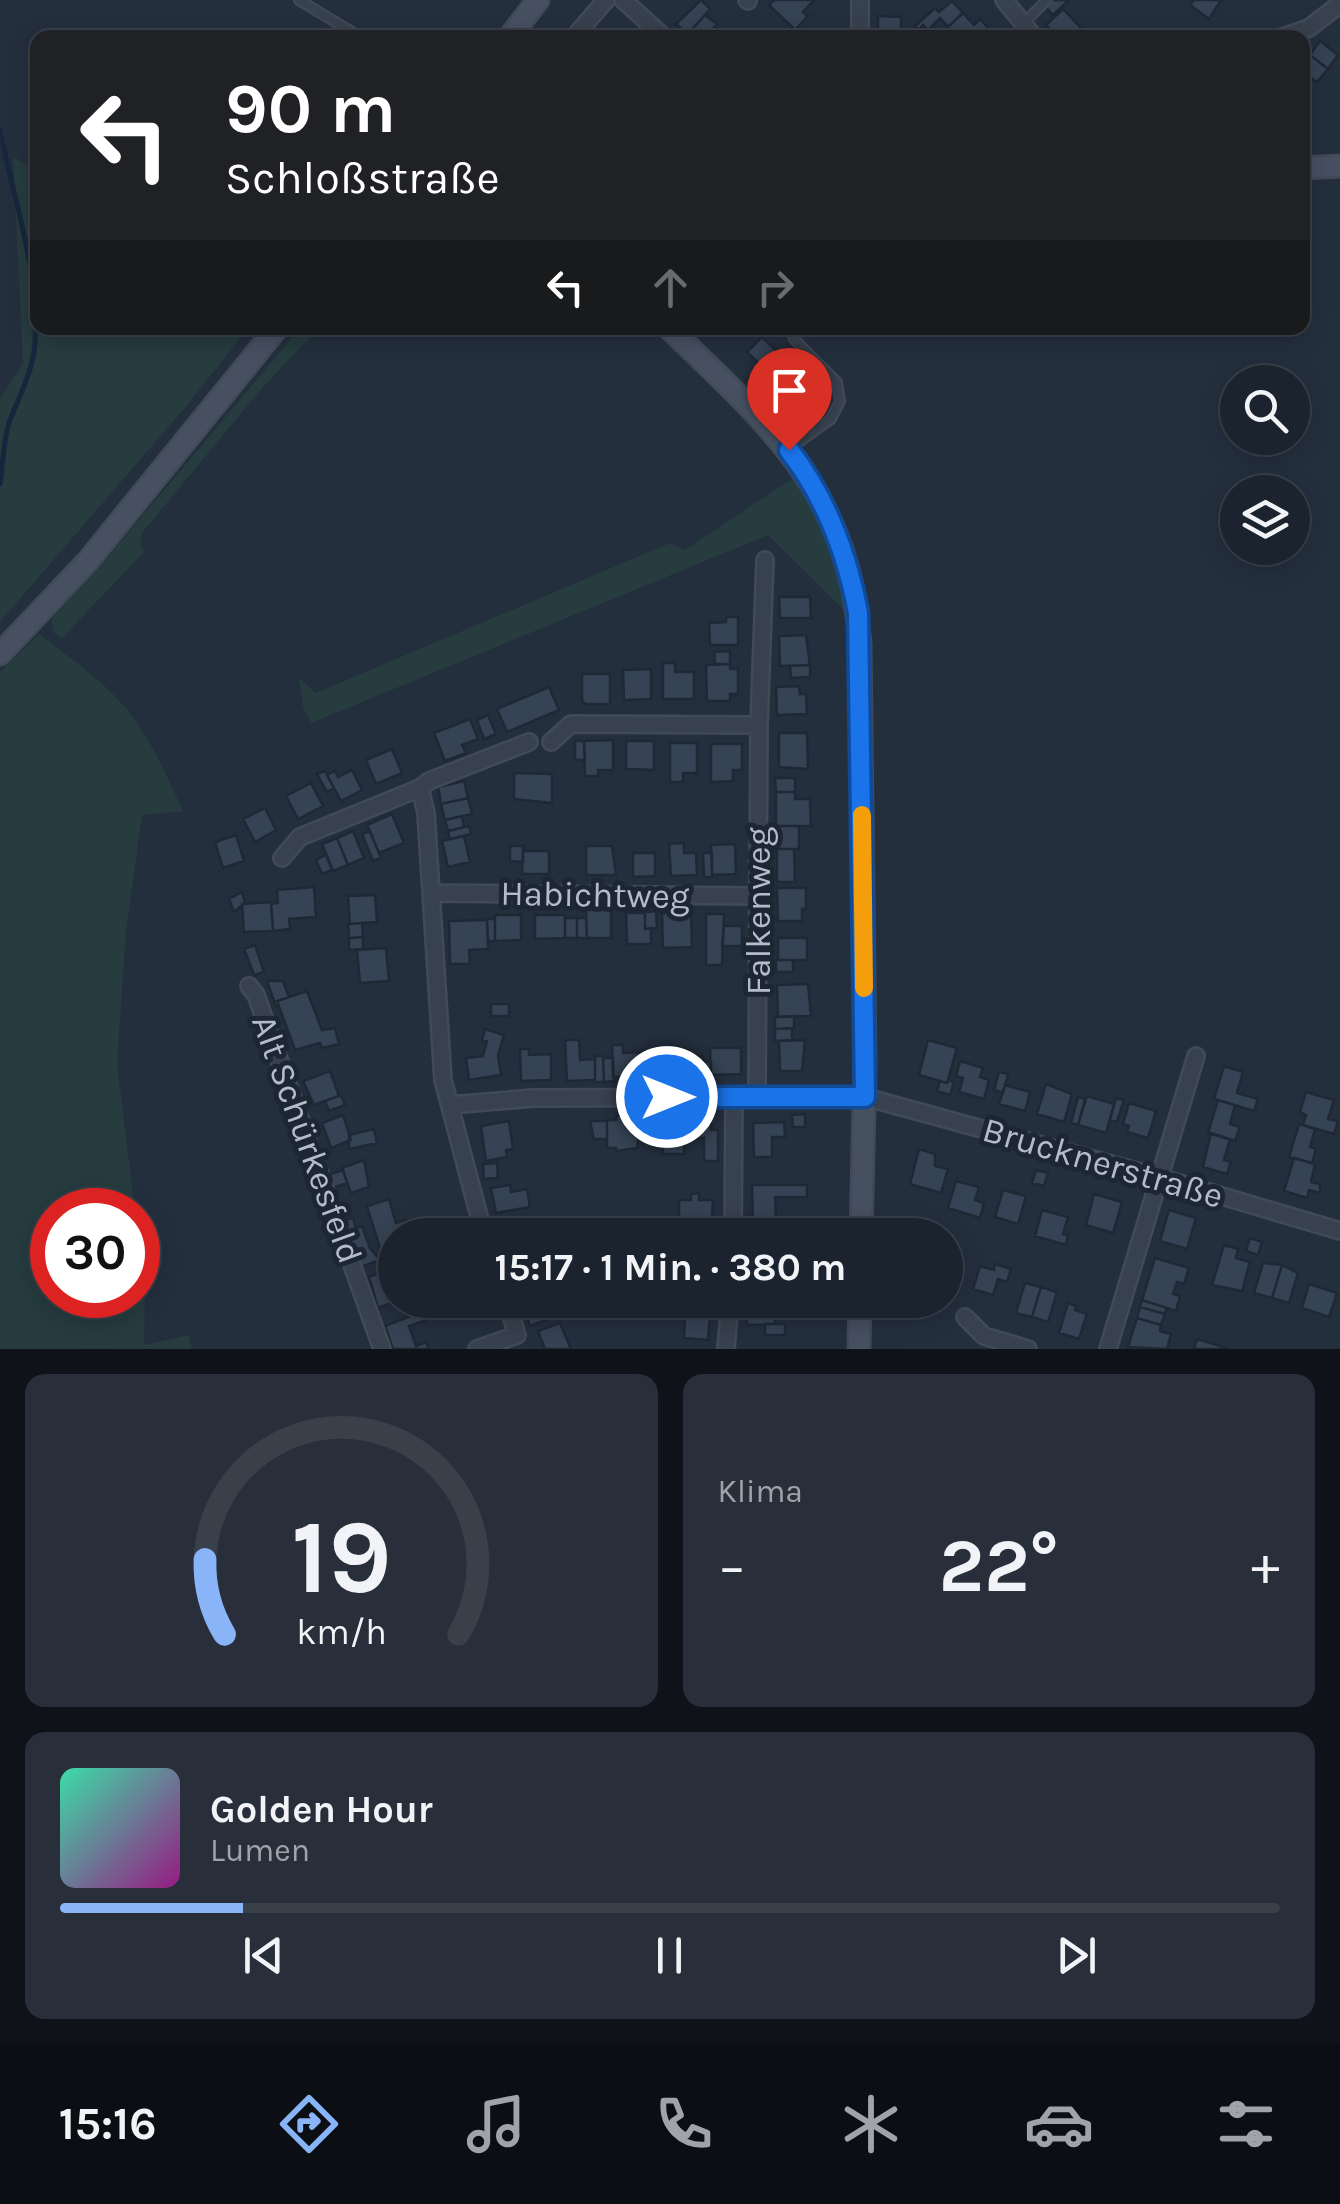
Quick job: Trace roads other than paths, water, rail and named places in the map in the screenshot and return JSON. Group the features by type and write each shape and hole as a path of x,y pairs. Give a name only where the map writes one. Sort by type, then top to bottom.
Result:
{"main road":[{"path":"515,30 538,0"},
{"path":"1310,168 1340,166"},
{"path":"0,654 88,561 271,335"},
{"path":"677,335 804,470 832,522 852,580 858,613 865,1097 861,1218"},
{"path":"859,1349 860,1318"}],"street":[{"path":"580,30 606,0"},
{"path":"623,0 657,30"},
{"path":"860,0 860,30"},
{"path":"1004,0 1026,30"},
{"path":"1303,30 1340,4"},
{"name":"Falkenweg","path":"757,1096 759,725 765,560"},
{"path":"550,742 571,724 759,725"},
{"path":"282,858 300,837 529,742"},
{"path":"420,788 426,814 442,1080 480,1218"},
{"name":"Habichtweg","path":"431,893 758,896"},
{"name":"Alt Schürkesfeld","path":"249,986 256,995 382,1349"},
{"path":"1108,1349 1196,1056"},
{"path":"733,1218 734,1097"},
{"path":"450,1106 533,1098 865,1097"},
{"name":"Brucknerstraße","path":"865,1097 1340,1231"},
{"path":"965,1317 984,1336 1028,1349"},
{"path":"478,1349 520,1342 512,1318"},
{"path":"726,1349 729,1318"}],"lane":[{"path":"300,0 349,30"},
{"path":"1029,30 1048,0"},
{"path":"789,450 831,418 840,402 837,382 793,335"}],"waterway":[{"path":"0,130 30,268"},
{"path":"0,484 7,430 29,374 35,335"}]}
